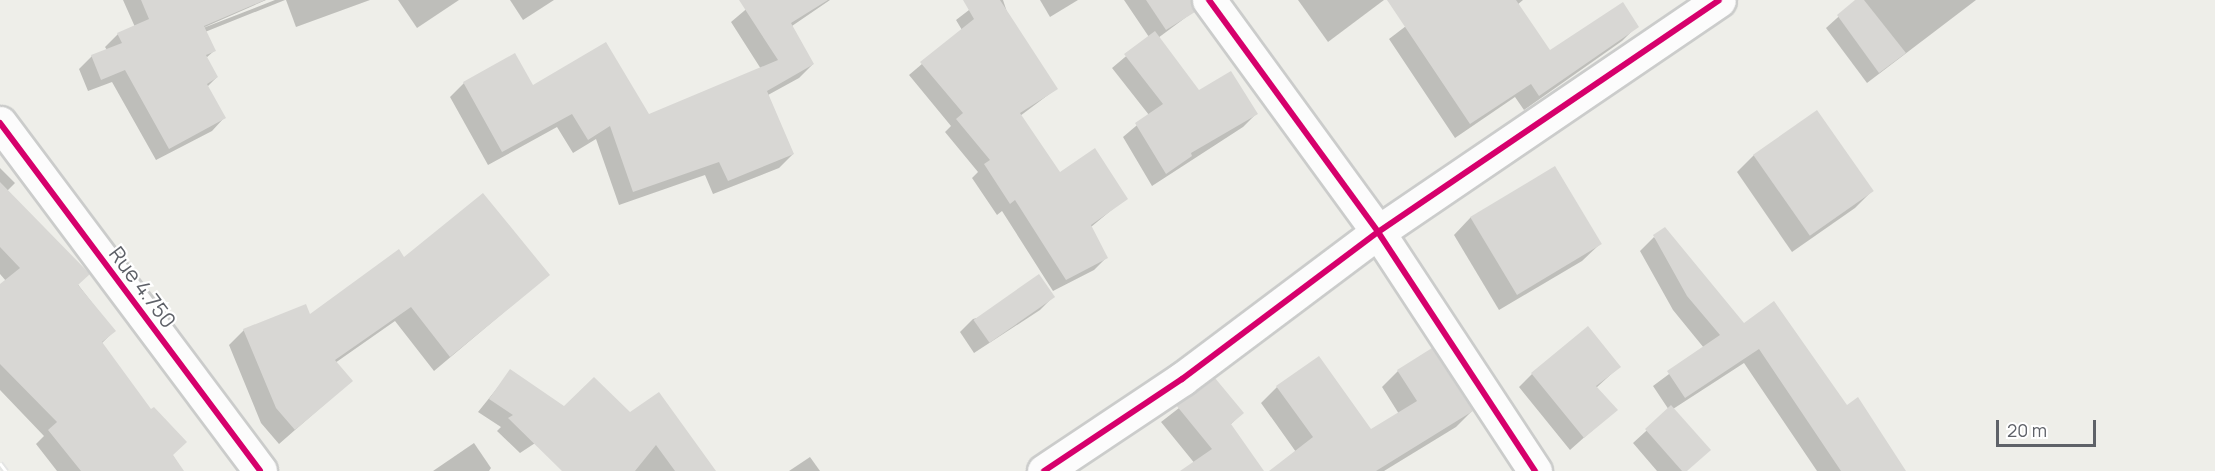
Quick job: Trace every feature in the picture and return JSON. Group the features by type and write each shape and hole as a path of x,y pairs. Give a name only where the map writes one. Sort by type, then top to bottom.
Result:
{"street":[{"path":"1209,0 1378,232 1535,471"},
{"path":"1044,471 1182,379 1378,232 1719,0"},
{"name":"Rue 4.750","path":"0,123 260,471"}],"building":[{"path":"141,0 265,0 204,26 216,51 206,55 218,77 207,84 226,118 169,149 125,70 101,80 91,55 122,43 117,33 149,19"},
{"path":"739,0 828,0 791,23 814,64 767,91 794,154 728,181 719,162 633,192 610,126 588,140 572,114 502,152 463,82 515,53 533,85 606,42 649,114 778,60"},
{"path":"963,0 1000,0 1058,89 1020,113 1060,172 1095,148 1128,199 1091,225 1108,258 1066,280 1015,200 1010,204 984,164 990,160 956,119 963,113 920,62 974,19"},
{"path":"1146,0 1191,0 1195,12 1166,30"},
{"path":"1387,0 1516,0 1550,50 1623,2 1639,27 1539,96 1531,84 1470,124"},
{"path":"1855,0 1864,0 1906,53 1879,73 1837,15"},
{"path":"1155,31 1199,90 1231,71 1258,114 1191,153 1192,156 1166,174 1135,123 1163,104 1124,54"},
{"path":"1817,110 1874,191 1810,236 1753,155"},
{"path":"1555,166 1602,244 1517,295 1470,217"},
{"path":"0,182 90,274 78,285 116,331 102,342 151,409 154,407 187,442 173,455 184,471 81,471 48,430 57,422 0,364 0,284 20,268 0,247"},
{"path":"483,193 550,275 450,357 411,307 335,360 353,381 295,430 276,408 243,329 306,304 310,314 399,249 404,257"},
{"path":"1665,227 1744,323 1774,301 1847,405 1858,397 1906,471 1841,471 1759,349 1685,398 1667,371 1720,335 1687,296 1653,235"},
{"path":"1039,274 1055,297 990,343 973,320"},
{"path":"1588,326 1621,367 1596,386 1618,410 1584,438 1531,373"},
{"path":"1432,348 1473,411 1376,471 1269,471 1313,437 1276,386 1319,356 1371,429 1417,401 1397,370"},
{"path":"510,369 564,406 594,377 630,412 659,392 716,471 675,471 656,445 635,471 562,471 508,418 513,415 489,399"},
{"path":"1215,378 1244,413 1231,424 1264,471 1180,471 1212,449 1176,405"},
{"path":"1671,405 1711,450 1687,471 1682,471 1645,429"}],"railway":[{"path":"0,463 6,471"}],"cycle path":[{"path":"1209,0 1378,232 1535,471"},
{"path":"1044,471 1182,379 1378,232 1719,0"},
{"path":"0,123 260,471"}]}
